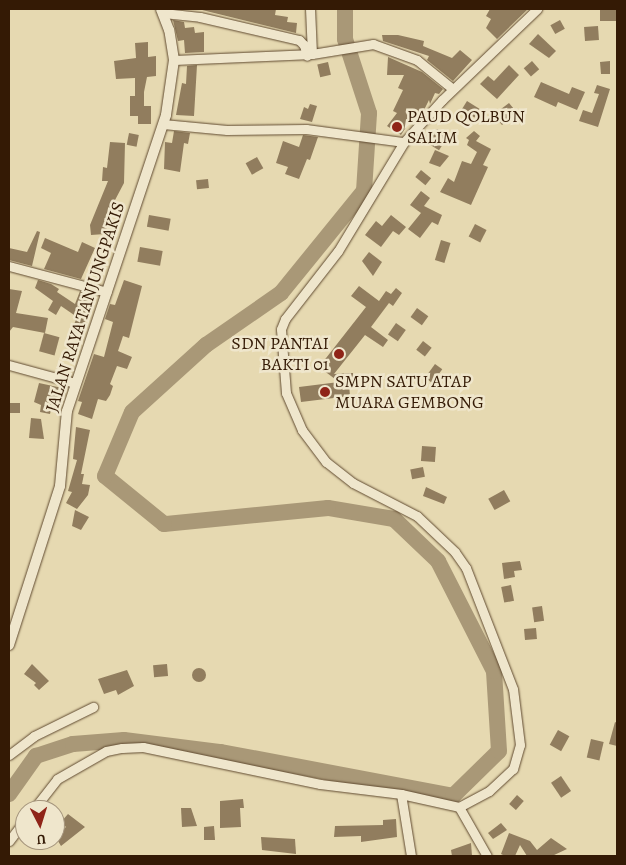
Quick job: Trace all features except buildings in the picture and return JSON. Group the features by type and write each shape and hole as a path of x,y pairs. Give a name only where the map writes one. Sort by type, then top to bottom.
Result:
{"street":[{"path":"309,55 310,9"},
{"path":"41,800 57,779 78,765 106,751 143,747 320,784 402,794 459,807 476,800 502,782 513,769 520,745 514,689 474,584 455,552 433,529 402,507 337,474 326,462 294,413 283,375 281,329 285,319 333,258 404,142 454,88 537,9"},
{"path":"162,11 200,17 299,40 309,55"},
{"name":"JALAN RAYA TANJUNGPAKIS","path":"9,645 60,486 64,424 76,383 163,124 174,73 174,60 170,30 162,11"},
{"path":"174,60 309,55 373,44 417,60 454,88"},
{"path":"163,124 227,130 306,129 404,142"},
{"path":"9,266 107,292"},
{"path":"9,365 76,383"},
{"path":"9,755 34,736 92,707"},
{"path":"402,794 412,856"},
{"path":"459,807 487,856"}],"waterway":[{"path":"9,794 36,756 73,744 124,740 221,752 453,796 499,751 494,671 438,561 394,519 328,508 164,524 105,476 132,412 206,345 281,293 364,191 369,113 345,39 345,9"}],"place":[{"name":"PAUD QOLBUN SALIM","path":"397,127"},
{"name":"SDN PANTAI BAKTI 01","path":"339,354"},
{"name":"SMPN SATU ATAP MUARA GEMBONG","path":"325,392"}]}
